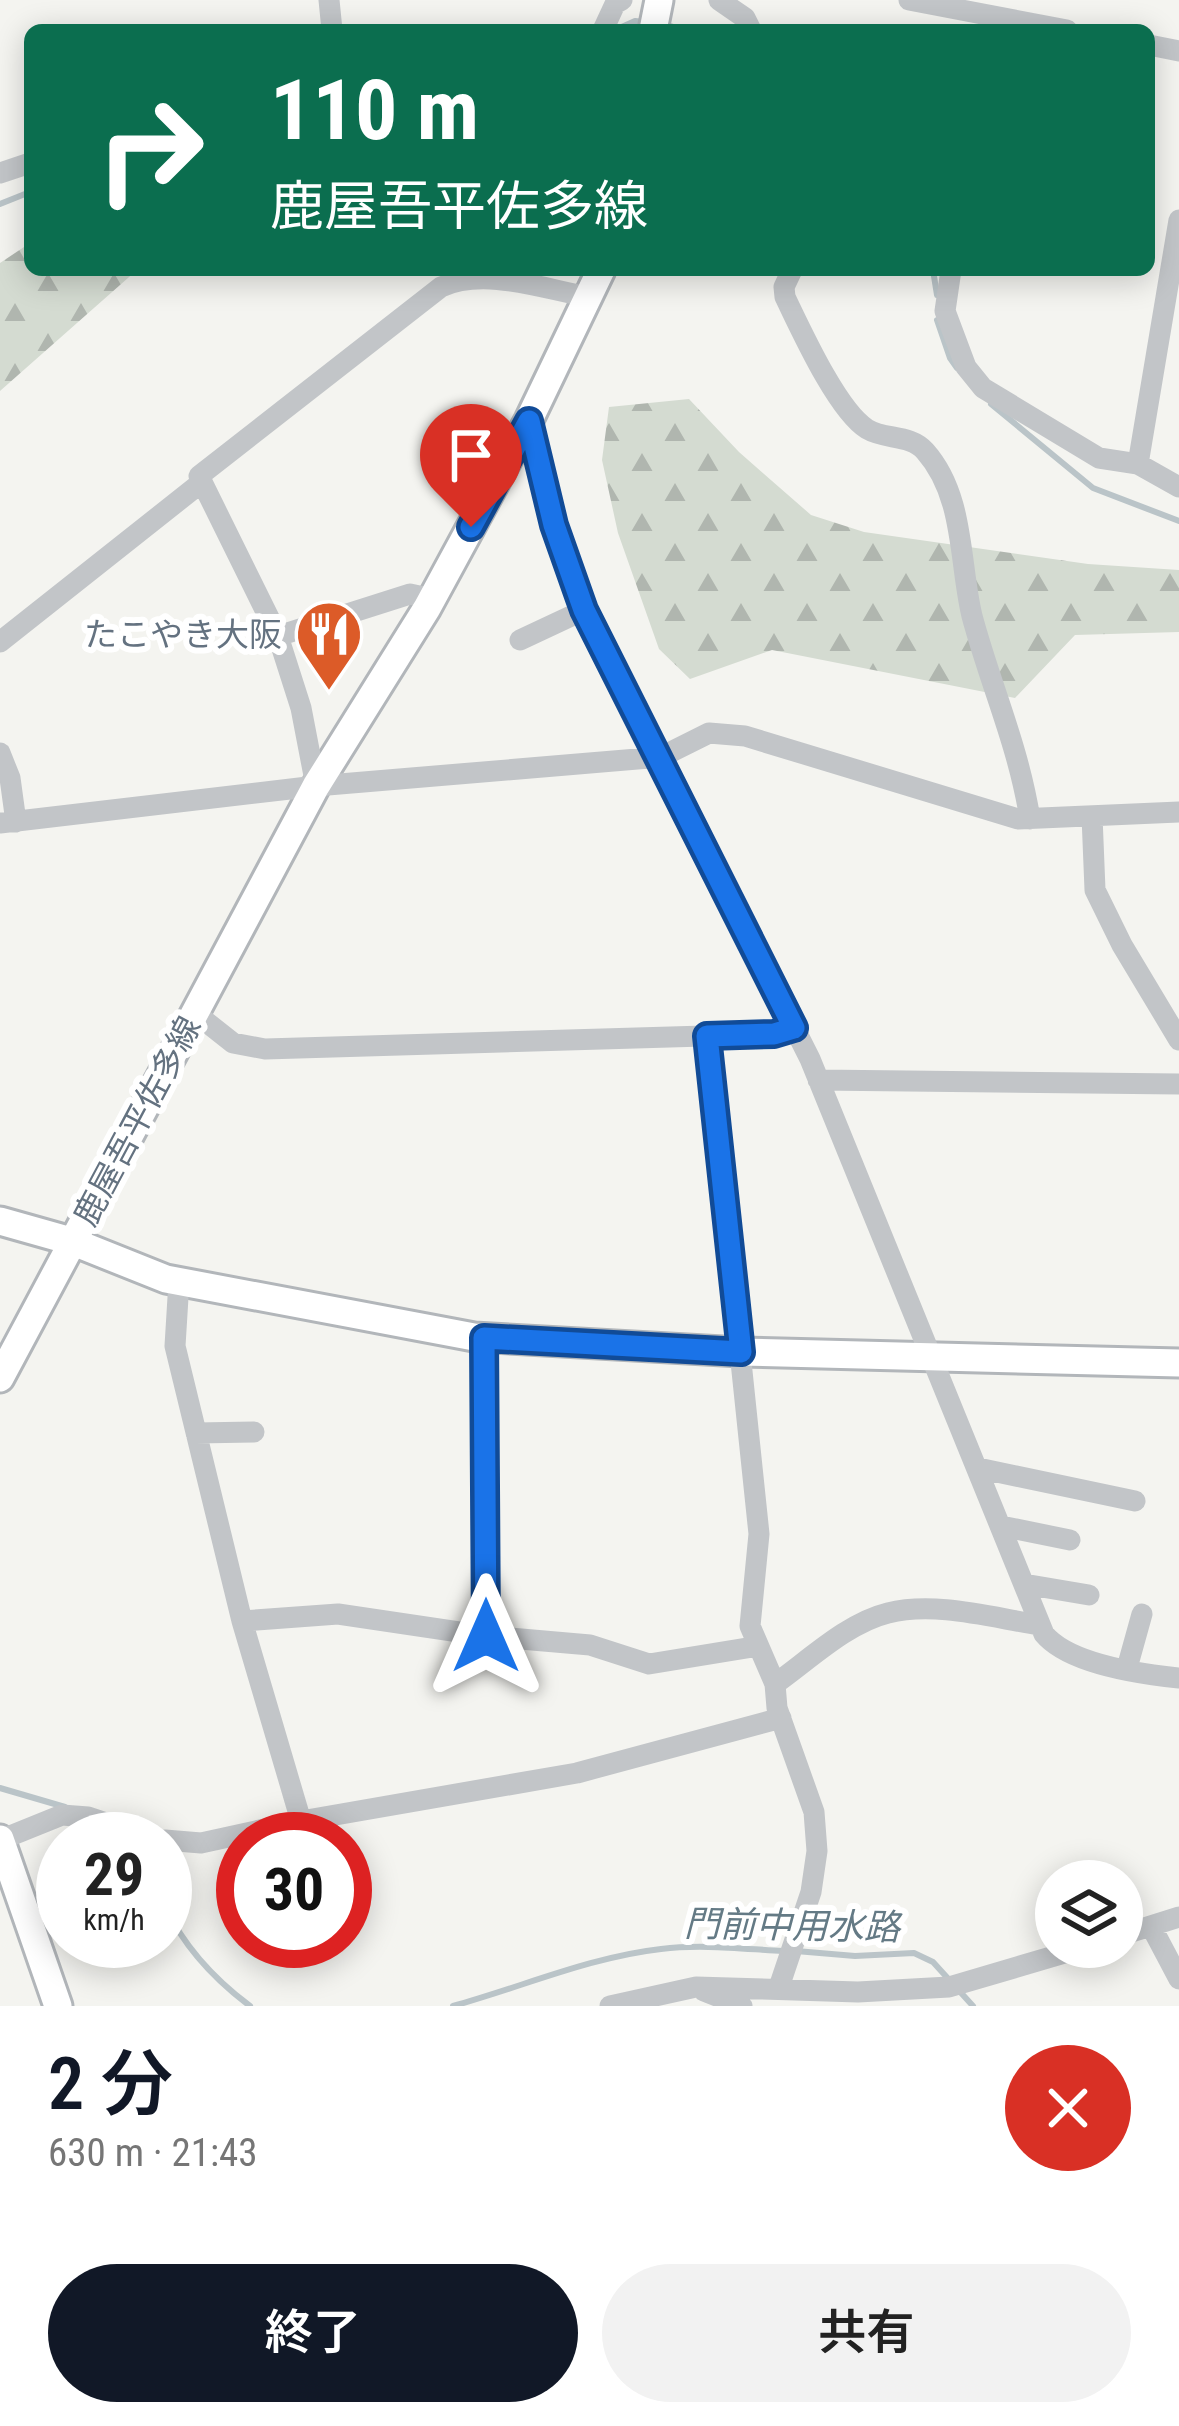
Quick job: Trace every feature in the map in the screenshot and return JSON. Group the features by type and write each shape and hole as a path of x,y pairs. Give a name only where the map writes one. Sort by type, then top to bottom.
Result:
{"main road":[{"name":"鹿屋吾平佐多線","path":"599,276 529,421 433,598 316,786 71,1241 179,1281 484,1338 741,1352 1179,1363"},
{"path":"0,1221 71,1241 0,1378"},
{"path":"0,1839 58,2006"}],"street":[{"path":"606,24 622,0"},
{"path":"719,0 748,24"},
{"path":"909,0 1035,24"},
{"path":"1138,464 1179,220"},
{"path":"789,276 785,297 815,358 850,412 865,428 914,441 927,452 943,481 960,530 971,613 1021,761 1030,818"},
{"path":"950,276 945,311 966,368 983,388 1100,458 1138,464 1179,487"},
{"path":"316,786 301,708 278,636 200,476 441,287 477,278 590,297"},
{"path":"529,421 554,525 584,610 662,757 818,1080 1040,1625 1055,1647 1074,1656 1179,1678"},
{"path":"0,642 202,482"},
{"path":"278,636 410,594 433,598"},
{"path":"520,640 584,610"},
{"path":"0,753 10,778 8,822 316,786 662,757 709,733 745,736 1018,819 1179,812"},
{"path":"1091,816 1095,890 1113,930 1179,1040"},
{"path":"195,1012 233,1043 265,1049 774,1034 794,1028"},
{"path":"707,1036 759,1534 750,1626 776,1684 781,1718 814,1812 817,1851 811,1892 779,1987"},
{"path":"818,1080 1179,1084"},
{"path":"179,1281 175,1346 242,1622 298,1812"},
{"path":"484,1338 486,1636"},
{"path":"196,1433 254,1432"},
{"path":"978,1468 1135,1501"},
{"path":"1001,1526 1070,1540"},
{"path":"1024,1584 1088,1595"},
{"path":"776,1684 854,1627 886,1613 916,1609 1040,1625"},
{"path":"1127,1668 1142,1614"},
{"path":"242,1622 338,1615 590,1645 649,1664 759,1646"},
{"path":"353,1812 577,1773 781,1718"},
{"path":"0,1839 36,1825"},
{"path":"1143,1928 1179,1917"},
{"path":"1151,1926 1179,1979"},
{"path":"610,2006 696,1987 858,1992 949,1987 1035,1962"},
{"path":"696,1987 742,2006"}],"green space":[{"path":"24,247 24,276 130,276 0,391 0,263"},
{"path":"689,399 739,452 811,515 864,532 1088,564 1179,570 1179,632 1075,635 1015,698 772,650 690,679 659,649 618,533 602,460 609,407"}],"waterway":[{"path":"628,24 645,22"},
{"path":"0,204 24,194"},
{"path":"934,276 937,295"},
{"path":"937,320 957,368"},
{"path":"991,404 1093,488 1179,521"},
{"name":"門前中用水路","path":"0,1788 65,1807"},
{"name":"門前中用水路","path":"453,2006 635,1953 692,1947 783,1951"},
{"name":"門前中用水路","path":"192,1949 250,2006"},
{"name":"門前中用水路","path":"796,1951 855,1956 914,1953 933,1962 973,2006"}],"place":[{"name":"たこやき大阪","path":"329,693"}],"route":[{"path":"471,527 529,421 554,525 584,610 662,757 794,1028 774,1034 707,1036 741,1352 484,1338 486,1636"}]}
